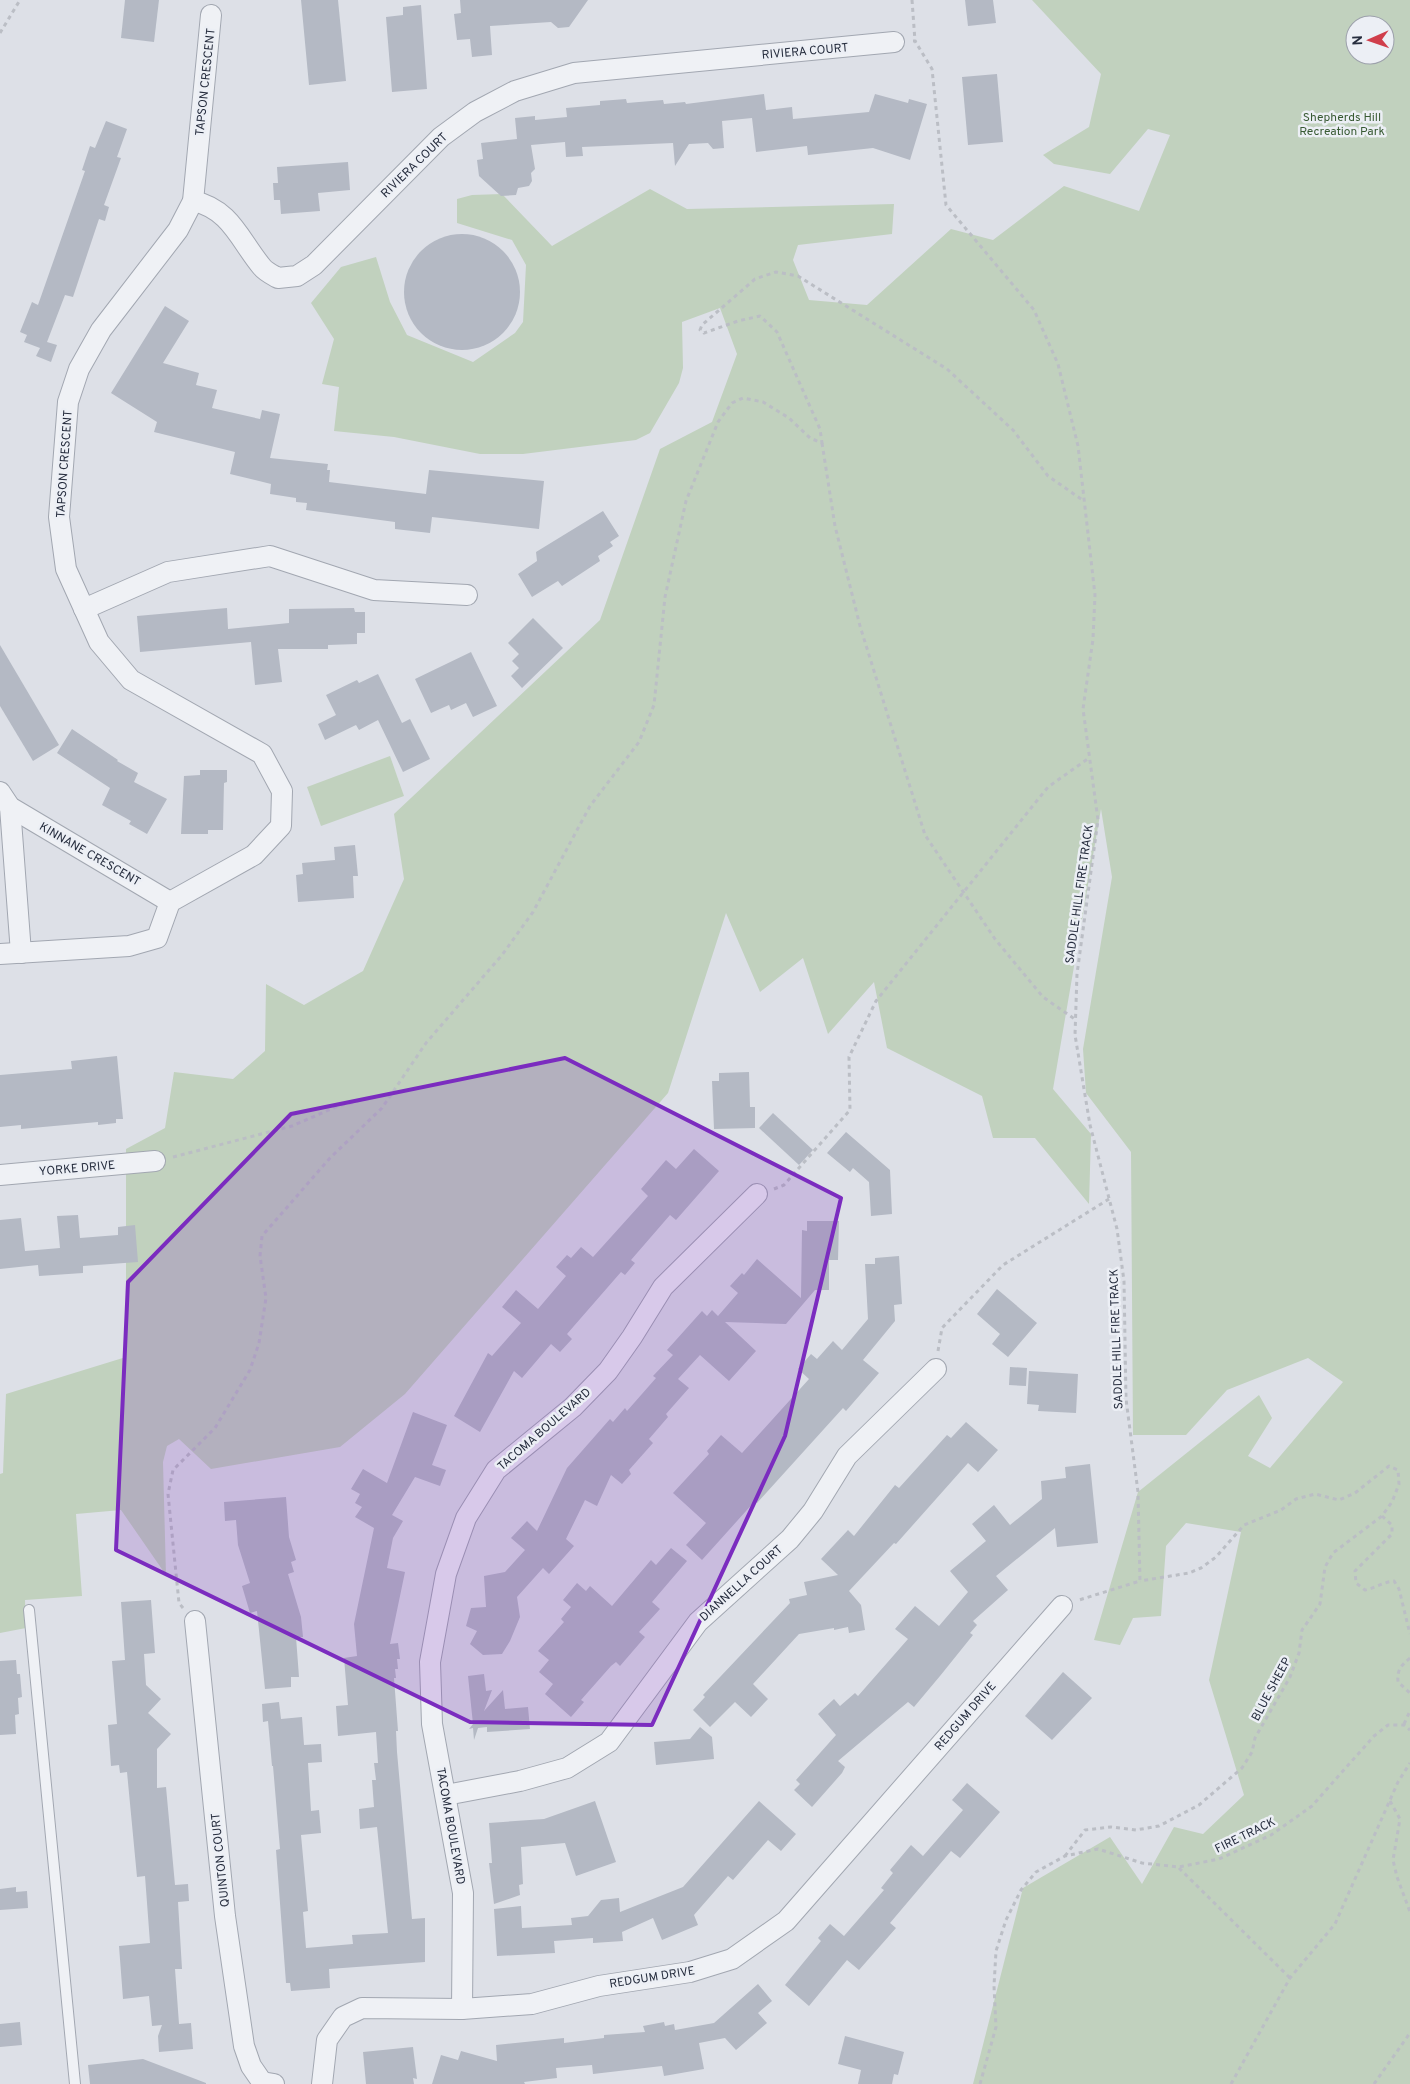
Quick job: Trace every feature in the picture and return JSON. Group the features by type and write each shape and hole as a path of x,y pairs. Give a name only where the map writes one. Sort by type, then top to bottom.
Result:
{"street":[{"name":"TAPSON CRESCENT","path":"170,902 254,855 281,826 282,791 262,754 131,680 99,642 66,569 59,517 68,402 79,369 102,330 178,230 193,201 211,14"},
{"name":"RIVIERA COURT","path":"193,201 207,204 239,231 263,268 278,278 297,276 314,265 441,138 475,112 515,90 574,73 894,42"},
{"path":"84,609 168,572 270,556 374,590 467,595"},
{"name":"KINNANE CRESCENT","path":"5,800 170,902"},
{"name":"KINNANE CRESCENT","path":"5,800 21,952"},
{"path":"0,954 129,946 157,938 170,902"},
{"name":"YORKE DRIVE","path":"0,1175 155,1161"},
{"name":"TACOMA BOULEVARD","path":"462,2009 463,1893 432,1724 430,1662 446,1574 466,1518 496,1470 574,1406 601,1378 632,1337 663,1287 757,1194"},
{"name":"DIANNELLA COURT","path":"446,1795 520,1781 568,1768 609,1742 698,1622 790,1539 813,1511 846,1456 936,1369"},
{"name":"REDGUM DRIVE","path":"322,2084 327,2040 343,2017 362,2008 462,2009 532,2004 599,1986 690,1972 732,1959 786,1921 1062,1606"},
{"name":"QUINTON COURT","path":"195,1621 225,1916 244,2046 251,2066 262,2082 274,2084"}],"lane":[{"path":"29,1610 75,2084"}],"path":[{"path":"0,34 20,0"},
{"path":"894,42 915,40 912,0"},
{"name":"SADDLE HILL FIRE TRACK","path":"915,40 932,69 946,205 1034,310 1058,364 1078,446 1095,595 1093,639 1083,709 1098,820 1077,974 1075,1035 1090,1125 1117,1229 1124,1281 1126,1399 1138,1492 1140,1581"},
{"path":"1076,1020 1043,998 995,939 926,835 860,626 835,526 820,430 777,332 760,316 738,321 710,332 704,333 700,330 702,326 755,279 776,272 798,276 947,369 1013,430 1048,476 1084,501"},
{"path":"195,1621 179,1603 168,1494 173,1470 215,1428 250,1370 259,1343 266,1298 260,1256 262,1236 330,1158 382,1108 426,1043 502,955 533,912 590,806 638,742 654,705 665,597 686,501 718,422 732,403 743,398 763,402 789,418 810,438 822,443"},
{"path":"757,1194 784,1185 850,1110 849,1057 876,1001 1048,787 1090,758"},
{"path":"155,1161 292,1126 338,1106 392,1093"},
{"path":"936,1369 942,1328 1003,1265 1110,1199"},
{"name":"BLUE SHEEP","path":"1065,1856 1085,1830 1111,1827 1136,1830 1158,1826 1199,1805 1242,1768 1252,1752 1255,1738 1290,1676 1299,1653 1302,1630 1320,1604 1325,1567 1333,1553 1382,1516 1392,1502 1399,1484 1398,1470 1389,1466 1355,1493 1339,1500 1315,1494 1296,1499 1281,1510 1244,1525 1216,1557 1202,1568 1189,1573 1140,1581"},
{"path":"1382,1516 1392,1525 1392,1534 1354,1571 1356,1583 1365,1590 1385,1582 1394,1581 1399,1588 1410,1634"},
{"path":"1062,1606 1140,1581"},
{"path":"1410,1658 1400,1666 1397,1672 1398,1682 1410,1693"},
{"path":"1410,1711 1404,1725 1410,1730"},
{"name":"FIRE TRACK","path":"980,2084 996,2027 994,1986 996,1951 1006,1920 1020,1890 1036,1872 1065,1856 1098,1849 1142,1863 1179,1867 1219,1859 1271,1835 1312,1806 1374,1736 1388,1725 1404,1725"},
{"path":"1231,2084 1290,1978 1335,1924 1398,1782 1410,1763"},
{"path":"1390,1801 1400,1820 1393,1860 1410,1912"},
{"path":"1179,1867 1290,1978"},
{"path":"1374,2084 1410,2033"}],"highlighted area":[{"path":"565,1058 841,1198 785,1436 652,1725 470,1722 116,1550 128,1282 291,1114"}],"green space":[{"name":"Shepherds Hill Recreation Park","path":"1032,0 1410,0 1410,2084 973,2084 1023,1888 1110,1837 1142,1884 1174,1827 1203,1834 1244,1795 1209,1680 1241,1532 1186,1523 1166,1546 1161,1616 1133,1618 1120,1645 1094,1640 1138,1492 1259,1395 1272,1418 1248,1456 1270,1468 1343,1382 1308,1358 1227,1390 1186,1435 1133,1435 1131,1152 1086,1093 1083,1049 1112,877 1101,809 1053,1089 1091,1134 1089,1204 1035,1138 993,1138 982,1096 887,1048 874,982 828,1034 803,958 760,992 726,913 668,1093 405,1394 340,1447 211,1469 179,1439 167,1446 163,1462 166,1575 121,1510 76,1514 82,1596 25,1600 26,1628 0,1633 0,1474 3,1473 6,1394 126,1357 126,1149 165,1128 174,1072 233,1079 265,1051 266,984 304,1005 363,971 404,879 394,814 600,620 660,449 712,422 737,354 720,308 682,322 683,368 679,383 650,433 636,440 523,454 480,454 394,437 334,431 339,387 322,384 334,339 311,303 341,267 376,257 390,302 407,335 473,362 515,333 523,322 526,265 512,240 457,223 457,199 472,195 502,194 552,246 650,189 687,209 894,204 892,234 798,245 793,260 809,300 867,305 951,229 993,240 1064,186 1139,211 1170,135 1148,129 1110,174 1054,164 1043,155 1089,127 1101,74"},
{"path":"390,756 404,796 321,826 307,787"}],"building":[{"path":"125,0 159,0 154,42 121,38"},
{"path":"301,0 338,0 346,81 309,85"},
{"path":"460,0 588,0 569,27 558,28 551,22 490,26 492,55 472,57 470,39 457,40 454,14 461,13"},
{"path":"965,0 993,0 996,23 968,26"},
{"path":"421,5 427,89 392,92 386,17 403,15 403,7"},
{"path":"997,74 1003,142 968,145 962,77"},
{"path":"764,94 766,110 792,107 793,119 869,112 875,94 908,103 909,99 927,104 910,160 873,148 808,155 807,146 756,152 752,118 722,121 724,148 713,149 708,143 689,144 675,166 673,143 582,147 583,156 566,157 565,142 531,145 535,169 531,173 532,181 529,186 518,188 516,195 501,196 479,176 477,160 483,159 481,143 517,139 515,118 535,116 535,120 567,117 566,108 600,105 600,101 626,99 627,103 663,100 664,104 685,102 686,104"},
{"path":"106,121 127,129 117,157 121,158 104,205 109,207 105,221 99,219 73,297 65,295 47,342 57,345 51,362 36,356 40,348 24,342 27,335 20,332 32,302 38,305 85,171 82,170 90,146 95,148"},
{"path":"348,162 350,190 318,193 320,211 281,214 280,200 274,200 273,183 278,183 277,167"},
{"path":"462,234 484,238 503,251 516,270 520,292 516,314 503,333 484,346 462,350 440,346 421,333 408,314 404,292 408,270 421,251 440,238"},
{"path":"165,306 189,321 163,363 199,373 196,385 217,390 212,408 260,419 262,410 280,414 270,458 328,464 327,470 330,470 329,482 426,494 429,470 544,481 539,529 432,517 430,533 395,529 395,522 306,510 307,503 296,502 296,498 270,494 271,484 230,474 235,452 154,432 157,422 111,393"},
{"path":"603,511 619,536 610,542 613,546 598,556 600,561 562,586 558,581 532,597 518,574 537,561 536,552"},
{"path":"227,608 228,629 289,623 289,609 354,608 355,612 365,612 365,633 357,633 357,644 328,645 328,649 278,649 282,682 255,685 251,642 140,652 137,616"},
{"path":"533,618 563,648 522,688 511,676 519,668 512,661 519,654 508,643"},
{"path":"0,645 59,745 33,761 0,706"},
{"path":"471,652 497,706 473,717 466,703 451,710 449,705 431,713 415,679"},
{"path":"378,674 402,723 410,719 430,759 403,772 378,720 359,730 356,725 325,740 318,724 336,715 326,695 357,680 359,683"},
{"path":"72,729 117,761 138,773 134,782 167,799 147,834 129,824 131,821 102,805 110,788 57,753"},
{"path":"200,770 227,770 227,782 224,783 223,830 208,830 208,834 181,834 184,776 200,775"},
{"path":"355,845 358,876 353,876 354,898 298,902 296,875 303,874 302,863 335,860 334,847"},
{"path":"117,1056 123,1119 116,1119 116,1123 98,1125 98,1122 21,1129 21,1125 0,1127 0,1075 72,1069 71,1061"},
{"path":"749,1072 750,1107 755,1107 755,1128 714,1129 712,1081 719,1081 719,1073"},
{"path":"773,1113 813,1150 799,1165 759,1128"},
{"path":"846,1132 890,1170 892,1214 871,1216 869,1182 853,1168 850,1172 827,1153"},
{"path":"694,1149 719,1171 676,1220 670,1215 631,1260 635,1263 625,1275 621,1272 567,1334 572,1339 560,1352 551,1344 522,1378 514,1371 480,1432 454,1416 488,1353 492,1356 521,1323 502,1307 516,1290 538,1309 566,1276 556,1267 567,1255 571,1258 581,1247 593,1257 648,1196 641,1189 666,1160 676,1169"},
{"path":"78,1215 80,1238 118,1235 118,1227 135,1225 138,1262 83,1266 83,1273 39,1276 38,1265 0,1269 0,1220 21,1218 25,1251 60,1248 57,1216"},
{"path":"807,1221 839,1221 838,1260 829,1260 829,1290 815,1290 786,1324 725,1322 756,1351 729,1381 700,1355 678,1379 689,1388 666,1414 668,1417 649,1439 653,1443 629,1470 631,1474 622,1484 611,1475 597,1506 585,1500 566,1539 574,1546 549,1574 543,1568 517,1597 520,1617 510,1641 502,1654 483,1655 470,1644 477,1631 466,1626 471,1608 486,1607 484,1576 505,1572 525,1550 511,1538 527,1521 537,1531 567,1468 610,1419 613,1422 625,1408 627,1411 656,1378 653,1376 673,1355 667,1350 702,1311 707,1316 712,1310 718,1316 738,1293 730,1286 742,1273 744,1275 757,1259 801,1298 802,1230 807,1231"},
{"path":"899,1256 902,1304 894,1305 895,1321 863,1360 879,1373 846,1411 843,1408 757,1503 755,1501 702,1560 686,1545 706,1523 673,1493 709,1454 707,1451 721,1435 742,1453 809,1379 798,1369 811,1354 817,1359 833,1341 842,1350 868,1319 865,1264 875,1264 875,1258"},
{"path":"997,1289 1037,1323 1008,1357 992,1344 1000,1334 977,1314"},
{"path":"1010,1367 1027,1368 1026,1386 1009,1385"},
{"path":"1029,1371 1078,1374 1076,1413 1038,1411 1039,1405 1027,1404"},
{"path":"413,1412 447,1425 432,1465 446,1470 440,1486 415,1477 392,1515 403,1521 393,1538 387,1568 405,1572 390,1644 398,1643 400,1659 397,1659 398,1669 395,1669 396,1678 394,1678 398,1731 396,1731 397,1752 412,1919 425,1918 425,1962 329,1969 330,1988 291,1991 290,1983 286,1983 276,1850 280,1849 273,1766 268,1721 263,1722 262,1704 279,1702 281,1719 302,1717 304,1745 321,1744 322,1762 308,1763 311,1811 319,1810 321,1833 301,1835 308,1911 303,1912 306,1948 353,1944 352,1935 388,1933 377,1827 360,1829 359,1809 374,1807 372,1780 376,1780 374,1763 378,1763 376,1732 338,1736 336,1706 348,1705 344,1658 357,1656 354,1624 374,1528 355,1517 362,1507 355,1503 360,1494 351,1489 363,1469 387,1483"},
{"path":"966,1422 998,1450 978,1472 968,1463 896,1544 894,1543 849,1591 861,1605 865,1630 849,1633 848,1627 799,1634 753,1684 768,1699 751,1717 735,1702 710,1727 693,1710 705,1697 703,1695 790,1603 789,1599 807,1595 804,1582 838,1575 821,1559 848,1530 854,1536 895,1485 899,1488 947,1435 951,1438"},
{"path":"1090,1464 1098,1543 1057,1547 1055,1528 996,1576 1008,1590 973,1621 977,1625 970,1633 973,1635 914,1707 908,1702 838,1761 845,1767 842,1773 812,1807 794,1790 800,1784 796,1780 836,1735 818,1714 834,1699 840,1706 855,1693 858,1696 908,1639 895,1629 915,1606 939,1626 968,1592 950,1571 986,1541 972,1524 994,1505 1010,1525 1042,1499 1041,1481 1066,1478 1065,1467"},
{"path":"286,1497 289,1537 296,1560 291,1562 294,1572 288,1574 301,1617 303,1637 296,1637 299,1677 291,1677 291,1687 265,1689 257,1611 250,1613 242,1586 250,1583 238,1545 236,1520 225,1521 224,1502"},
{"path":"671,1548 687,1561 652,1602 660,1609 639,1632 645,1637 620,1666 616,1662 611,1666 581,1700 584,1702 571,1717 545,1694 553,1684 539,1672 549,1660 538,1651 564,1622 561,1619 571,1607 563,1600 577,1583 586,1591 590,1586 612,1606 651,1560 656,1565"},
{"path":"151,1600 155,1653 144,1654 146,1685 161,1699 148,1713 171,1734 157,1749 157,1788 166,1787 175,1885 188,1884 189,1901 178,1902 182,1969 175,1969 179,2024 191,2023 193,2049 159,2052 158,2036 162,2025 152,2026 149,1996 123,1999 119,1946 150,1943 145,1876 137,1877 127,1772 120,1773 119,1765 111,1766 108,1725 117,1724 112,1661 125,1660 121,1602"},
{"path":"16,1660 17,1674 20,1674 22,1697 18,1698 19,1714 15,1715 16,1734 0,1735 0,1661"},
{"path":"1063,1672 1092,1698 1052,1740 1025,1716"},
{"path":"484,1674 486,1691 492,1690 484,1711 503,1690 505,1709 528,1707 530,1729 487,1732 487,1727 478,1728 474,1740 473,1728 469,1729 473,1724 468,1676"},
{"path":"700,1727 712,1737 714,1759 656,1765 654,1742 690,1739"},
{"path":"967,1783 1000,1812 960,1858 951,1851 890,1923 896,1928 859,1970 847,1960 809,2006 785,1985 821,1941 818,1938 830,1924 844,1936 884,1890 881,1888 893,1873 890,1870 911,1845 923,1856 963,1810 952,1800"},
{"path":"595,1801 616,1862 576,1876 565,1843 521,1847 523,1884 519,1885 520,1895 494,1904 489,1863 492,1863 489,1823 544,1819"},
{"path":"759,1801 796,1834 781,1851 768,1840 733,1880 728,1876 694,1915 698,1925 662,1940 653,1918 622,1932 623,1941 593,1943 593,1938 554,1941 555,1953 497,1956 494,1909 521,1906 522,1928 572,1925 571,1918 588,1916 601,1900 619,1898 620,1912 683,1887"},
{"path":"16,1887 16,1892 27,1891 28,1908 0,1910 0,1889"},
{"path":"758,1984 772,2001 758,2013 767,2023 736,2050 725,2038 699,2043 704,2069 664,2076 662,2066 593,2074 592,2065 556,2068 557,2078 524,2082 525,2084 432,2084 441,2055 458,2060 461,2051 497,2061 496,2045 564,2038 564,2043 604,2038 604,2035 645,2032 643,2026 664,2022 665,2026 674,2024 675,2030 714,2023"},
{"path":"20,2022 22,2045 0,2047 0,2024"},
{"path":"845,2036 904,2052 898,2075 894,2074 892,2084 858,2084 861,2070 838,2064"},
{"path":"413,2047 417,2079 413,2078 414,2084 366,2084 363,2052"},
{"path":"143,2059 206,2084 90,2084 88,2065"}]}
